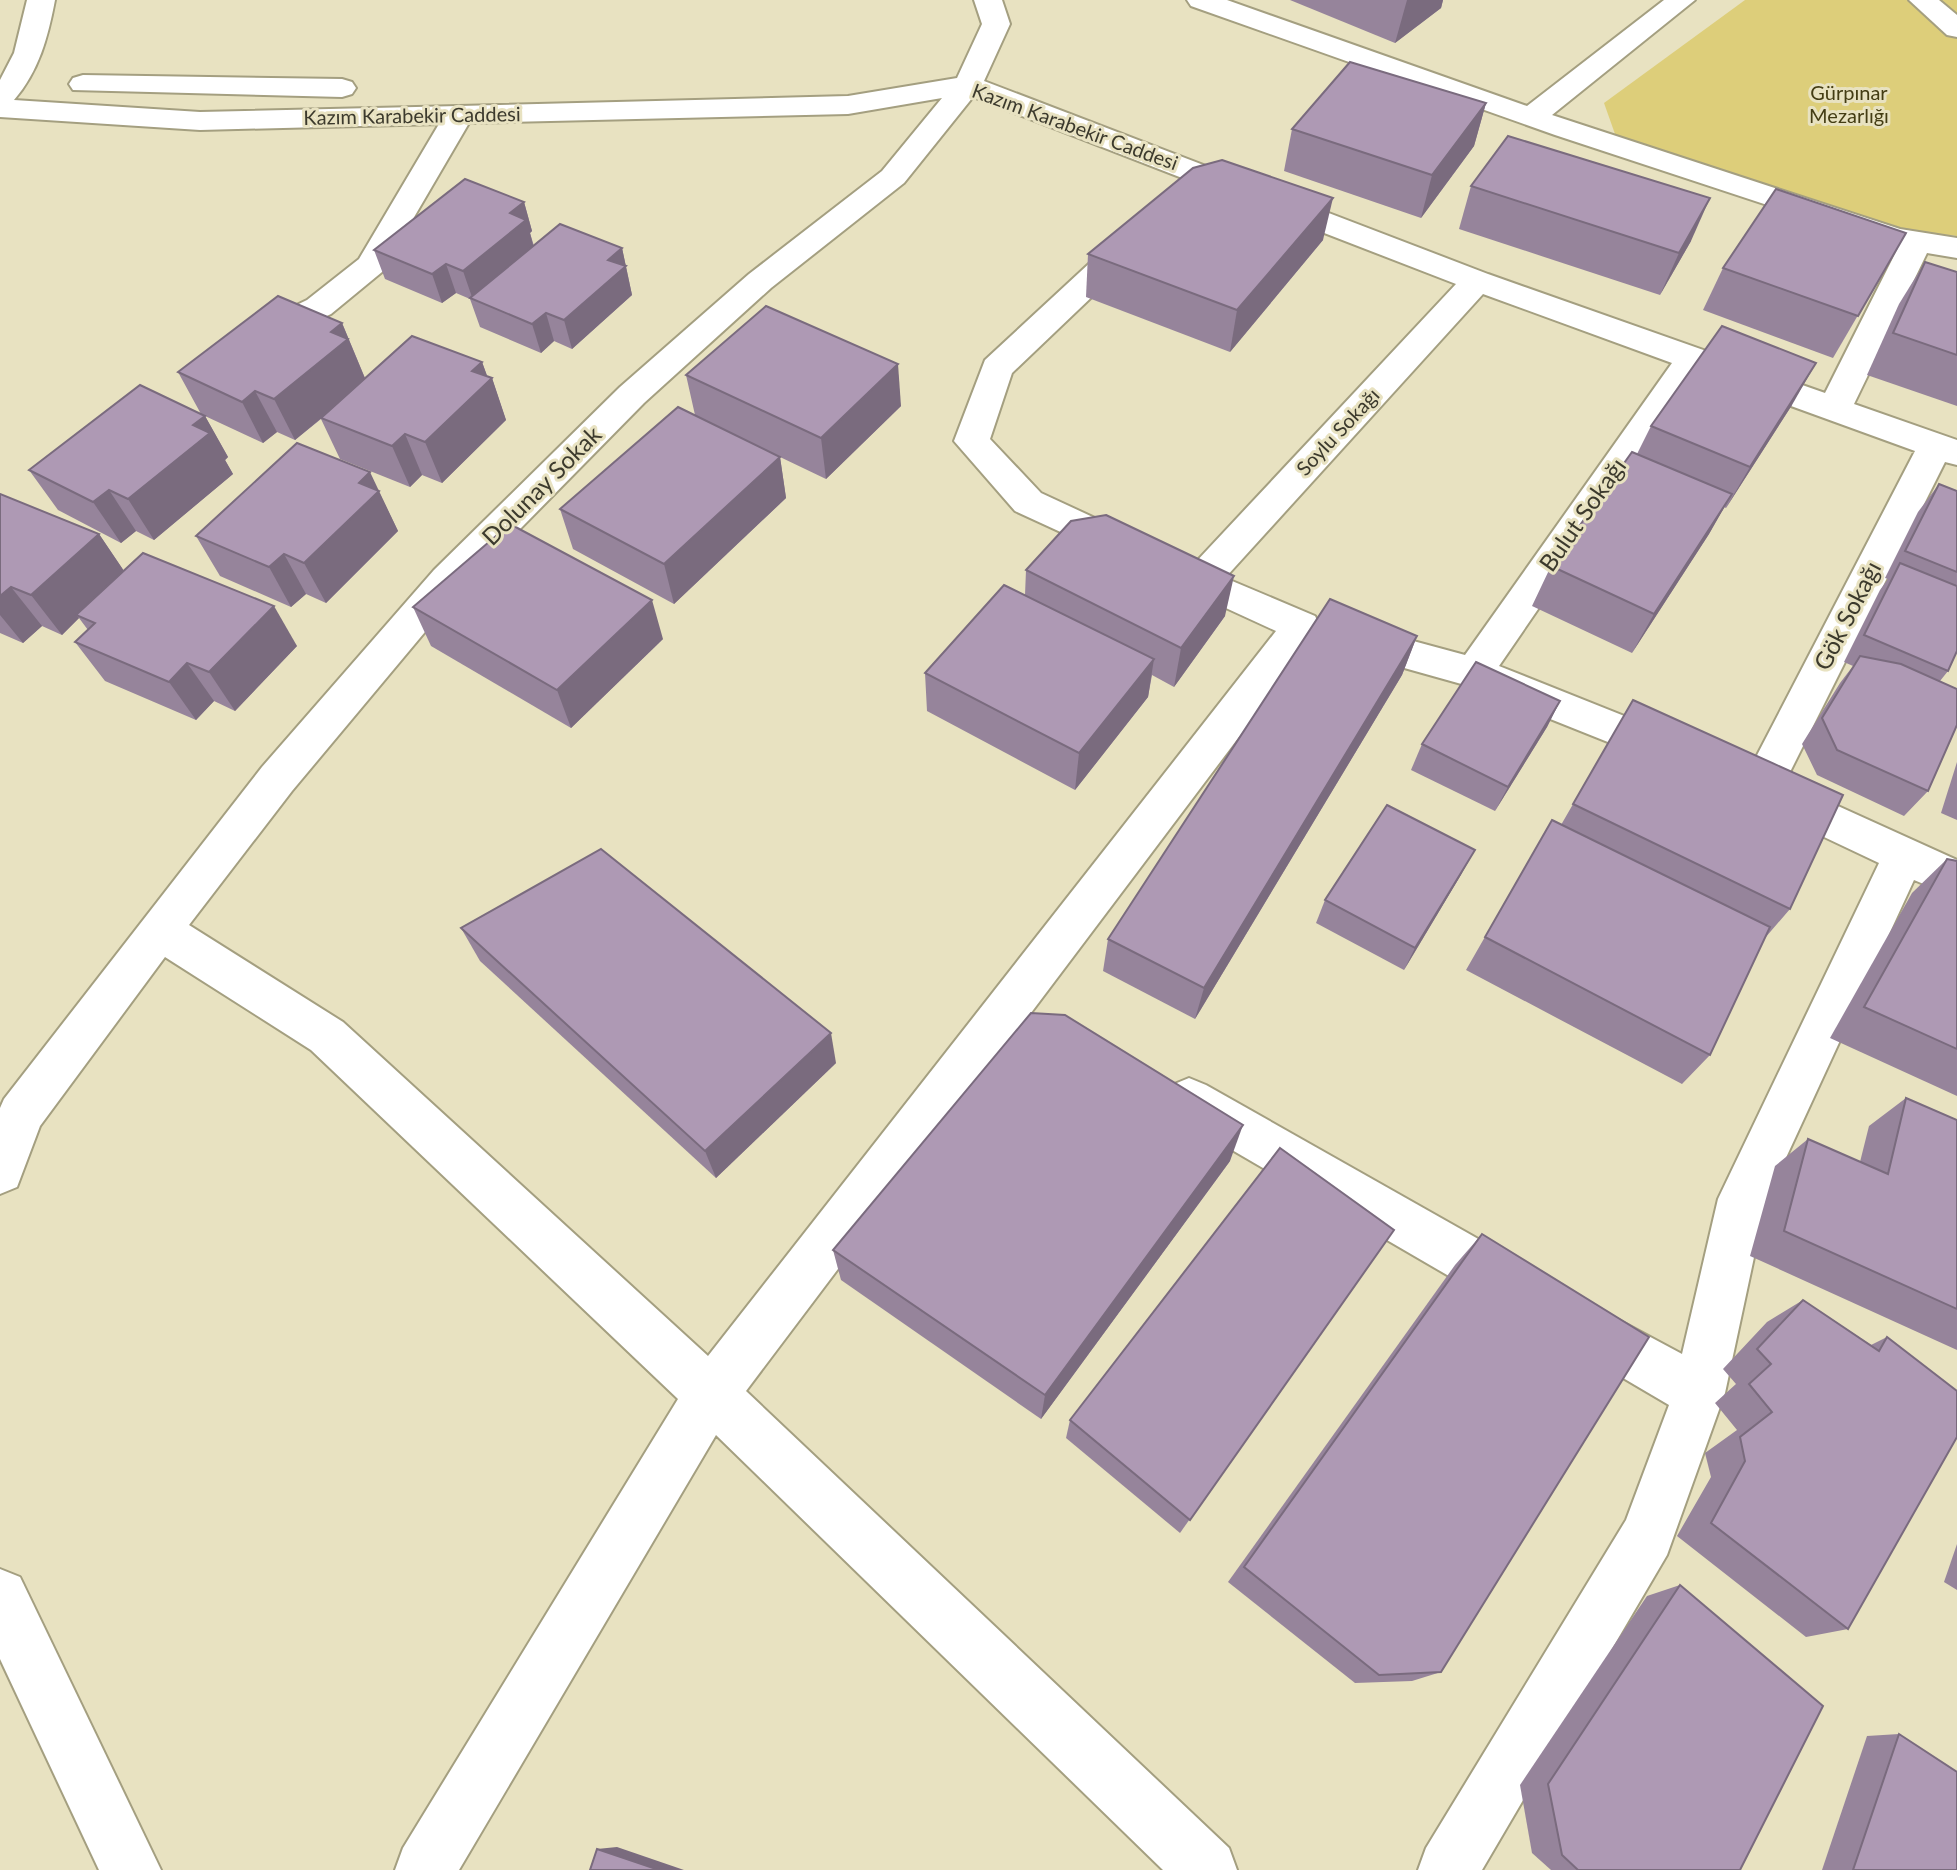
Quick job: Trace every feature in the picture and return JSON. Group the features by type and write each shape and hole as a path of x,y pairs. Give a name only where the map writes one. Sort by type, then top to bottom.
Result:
{"street":[{"path":"5,87 35,42 41,0"},
{"name":"Dolunay Sokak","path":"0,1171 21,1114 160,930 277,779 447,580 632,395 760,281 893,177 968,85 996,24 988,0"},
{"path":"1201,0 1531,117 1916,243 1957,248"},
{"path":"1531,117 1681,0"},
{"path":"1923,0 1957,29"},
{"path":"862,76 968,85"},
{"path":"5,87 53,83 362,88"},
{"name":"Kazım Karabekir Caddesi","path":"0,108 200,121 459,115 848,105 968,85 1477,281 1946,448"},
{"path":"239,347 319,307 371,265 459,115"},
{"path":"1203,174 997,368 972,441 1028,502 1301,626 1474,672 1733,777 1957,880"},
{"path":"1835,408 1916,243"},
{"name":"Soylu Sokağı","path":"1199,582 1477,281"},
{"name":"Bulut Sokağı","path":"1474,672 1692,359"},
{"name":"Gök Sokağı","path":"1733,777 1946,448"},
{"path":"425,1870 711,1394 1034,1012 1301,626"},
{"path":"1448,1870 1648,1536 1699,1393 1742,1199 1904,855"},
{"path":"160,930 327,1036 711,1394 1207,1870"},
{"path":"1148,1077 1699,1393"},
{"path":"0,1597 131,1870"}],"green space":[{"name":"Gürpınar Mezarlığı","path":"1745,0 1957,0 1957,236 1900,230 1668,155 1615,134 1604,103"}],"building":[{"path":"1350,62 1486,103 1432,175 1292,129"},
{"path":"1508,136 1710,198 1679,253 1471,186"},
{"path":"1222,160 1333,198 1237,310 1088,254 1193,168"},
{"path":"465,179 524,202 510,213 526,220 463,271 446,264 432,274 374,250"},
{"path":"1776,189 1906,233 1858,316 1723,268"},
{"path":"560,224 622,248 608,260 626,266 564,320 546,313 532,324 470,298"},
{"path":"1925,262 1957,272 1957,355 1893,333"},
{"path":"278,296 342,323 331,332 348,339 274,399 255,391 242,402 178,372"},
{"path":"766,306 898,364 821,438 686,375"},
{"path":"1722,326 1816,363 1750,467 1651,426"},
{"path":"412,336 482,362 472,371 492,378 425,442 405,434 392,446 321,418"},
{"path":"140,385 205,416 193,425 210,433 128,499 109,490 93,502 29,470"},
{"path":"678,407 780,457 664,564 560,509"},
{"path":"297,443 370,472 359,483 379,491 304,563 284,554 269,567 196,536"},
{"path":"1632,452 1732,494 1654,614 1551,566"},
{"path":"1939,484 1957,491 1957,572 1905,551"},
{"path":"0,494 99,534 31,595 11,587 0,596"},
{"path":"1106,515 1234,576 1181,648 1026,570 1071,521"},
{"path":"510,524 652,600 557,690 413,607"},
{"path":"143,553 274,606 209,672 187,663 169,682 75,642 95,623 76,615"},
{"path":"1900,563 1957,586 1957,651 1948,671 1864,635"},
{"path":"1004,585 1154,659 1079,753 925,673"},
{"path":"1330,599 1417,636 1204,988 1108,939"},
{"path":"1860,656 1901,664 1957,689 1957,725 1928,791 1837,750 1822,718"},
{"path":"1476,662 1560,701 1508,787 1422,744"},
{"path":"1633,700 1843,795 1790,909 1573,804"},
{"path":"1387,805 1475,850 1415,948 1325,900"},
{"path":"1552,820 1770,927 1710,1055 1485,937"},
{"path":"601,849 831,1033 705,1151 461,928"},
{"path":"1947,859 1957,861 1957,1049 1864,1007"},
{"path":"1031,1013 1065,1015 1243,1125 1045,1395 833,1250"},
{"path":"1906,1098 1957,1120 1957,1309 1784,1231 1808,1139 1888,1174"},
{"path":"1280,1148 1394,1230 1190,1520 1070,1420"},
{"path":"1482,1234 1649,1337 1441,1672 1379,1675 1244,1567"},
{"path":"1803,1300 1879,1351 1887,1337 1957,1391 1957,1437 1848,1629 1711,1523 1745,1461 1740,1437 1772,1412 1749,1384 1771,1364 1757,1349"},
{"path":"1680,1585 1823,1706 1740,1870 1578,1870 1562,1855 1548,1784"},
{"path":"1899,1734 1957,1772 1957,1870 1853,1870"},
{"path":"597,1849 659,1870 590,1870"}]}
